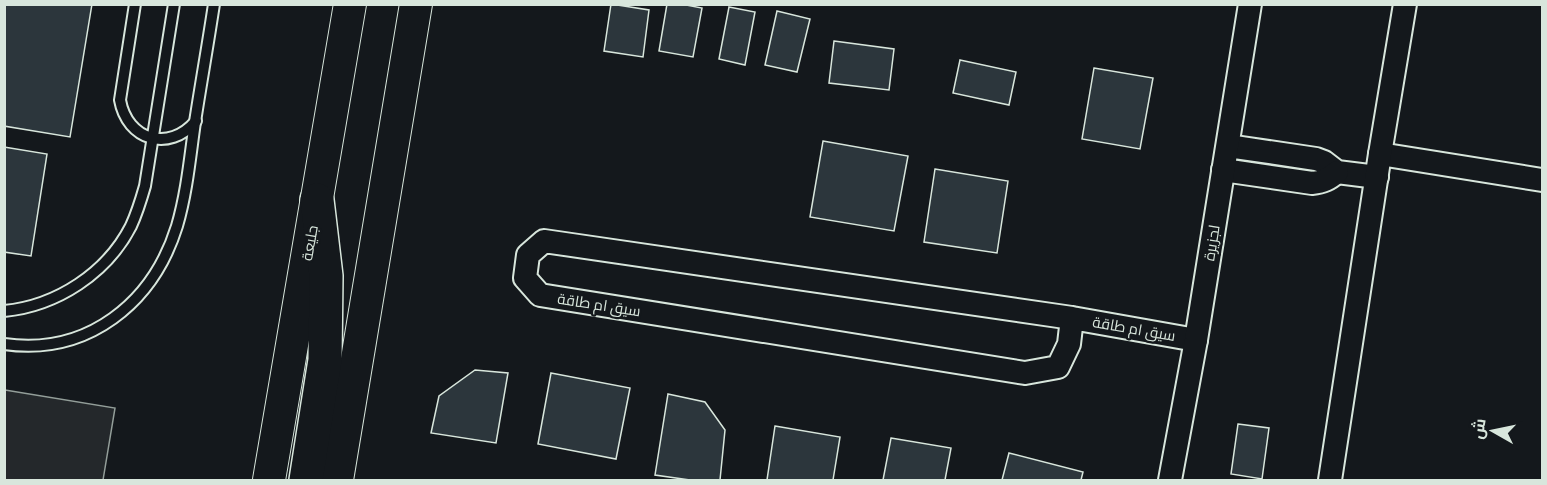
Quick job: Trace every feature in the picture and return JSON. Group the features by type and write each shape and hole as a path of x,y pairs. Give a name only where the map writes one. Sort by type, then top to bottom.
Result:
{"main road":[{"name":"جليعة","path":"269,480 350,4"},
{"path":"337,480 416,4"},
{"path":"306,480 325,360 326,276 317,200"}],"street":[{"name":"لجزيرة","path":"1170,480 1196,340 1250,4"},
{"path":"1330,480 1405,4"},
{"path":"1228,146 1316,159 1331,166 1337,172 1377,177"},
{"path":"1380,154 1542,180"},
{"path":"1223,170 1312,183 1321,182 1337,172"},
{"name":"سيق ام طاقة","path":"1072,318 1069,344 1059,367 1025,373 540,295 525,278 528,255 544,241 1072,318 1196,340"}],"lane":[{"path":"135,4 120,100 122,111 127,120 142,135 153,138 172,137 189,128 196,121"},
{"path":"4,311 28,307 69,291 104,263 130,228 145,186 174,4"},
{"path":"4,345 48,345 86,334 120,314 148,285 176,228 186,186 214,4"}],"shaded area":[{"path":"5,390 115,408 103,480 5,480"}],"building":[{"path":"4,4 92,4 70,137 4,126"},
{"path":"611,4 649,10 643,57 604,51"},
{"path":"667,4 702,8 693,57 659,51"},
{"path":"729,7 755,12 745,65 719,59"},
{"path":"777,11 810,19 797,72 765,65"},
{"path":"834,41 894,49 889,90 829,83"},
{"path":"960,60 1016,72 1009,105 953,93"},
{"path":"1094,68 1153,78 1140,149 1082,139"},
{"path":"823,141 908,156 894,231 810,217"},
{"path":"4,147 47,154 31,256 4,252"},
{"path":"935,169 1008,181 997,253 924,242"},
{"path":"475,370 508,373 496,443 431,433 439,396"},
{"path":"551,373 630,388 616,459 538,444"},
{"path":"668,394 705,402 725,430 720,480 690,480 655,475"},
{"path":"1238,424 1269,428 1262,479 1231,474"},
{"path":"775,426 840,437 833,480 767,480"},
{"path":"891,438 951,448 945,480 883,480"},
{"path":"1009,453 1083,472 1081,480 1002,480"}]}
